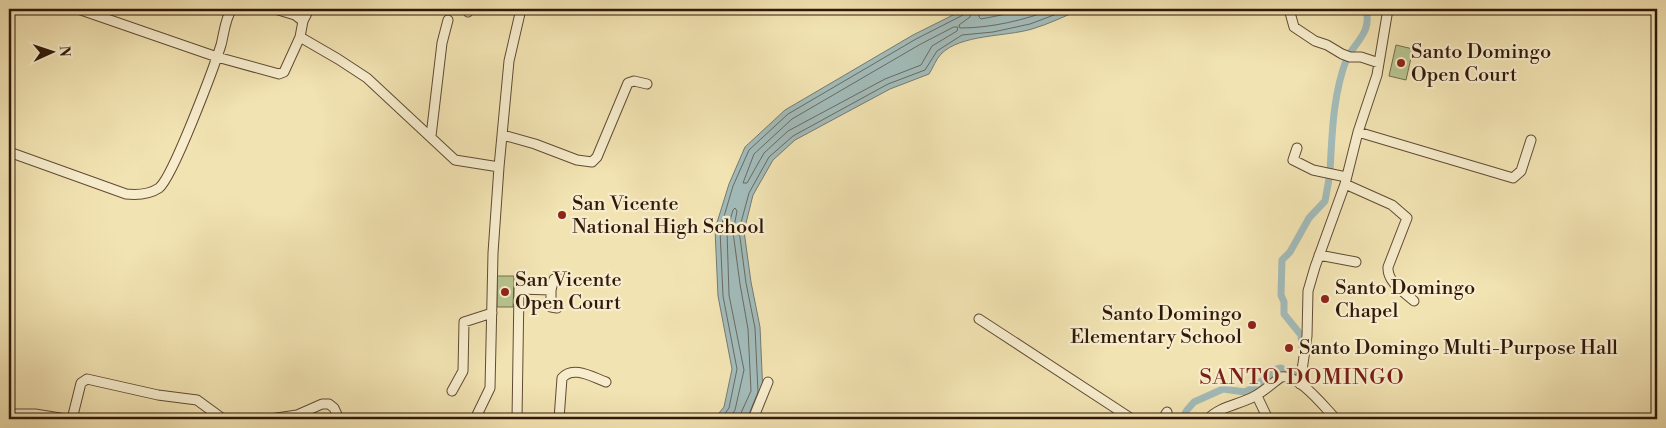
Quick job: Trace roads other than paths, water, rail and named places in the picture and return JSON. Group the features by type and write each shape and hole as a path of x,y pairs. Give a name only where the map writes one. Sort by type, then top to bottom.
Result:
{"street":[{"path":"78,9 217,57 279,74 284,72 300,37 303,21 310,9"},
{"path":"9,152 126,194 153,191 160,187 166,179 186,134 217,57 232,9"},
{"path":"275,9 295,15 303,21"},
{"path":"475,419 490,388 493,253 499,167 509,61 521,9"},
{"path":"1289,9 1294,27 1315,40 1350,57 1361,57 1379,63"},
{"path":"1300,384 1307,336 1308,291 1377,75 1388,9"},
{"path":"430,136 442,43 448,20"},
{"path":"300,37 338,58 367,78 456,160 499,167"},
{"path":"503,135 535,144 578,160 592,162 597,156 628,83 634,80 647,84"},
{"path":"1358,132 1513,178 1521,171 1530,140"},
{"path":"1297,148 1293,160 1313,170 1345,180 1392,205 1407,218 1388,267 1388,273 1390,279 1414,301"},
{"path":"1319,255 1356,262"},
{"path":"557,308 551,307 551,290 554,279 558,278"},
{"path":"517,419 519,289 551,290"},
{"path":"452,391 463,371 464,322 492,312"},
{"path":"979,319 1132,419"},
{"path":"559,419 562,378 566,373 570,371 579,372 606,382"},
{"path":"1208,419 1218,410 1237,405 1256,396 1281,377 1286,376 1294,378 1306,388 1336,419"},
{"path":"72,419 81,383 87,379 169,398 197,400 223,419"},
{"path":"754,419 768,382"},
{"path":"1256,396 1267,417 1263,419"},
{"path":"270,419 297,415 322,404 329,404 334,408 339,419"},
{"path":"9,414 66,419"}],"water":[{"path":"965,9 1082,9 1032,29 971,39 960,43 939,56 929,74 890,89 795,140 773,160 753,195 744,231 760,327 763,394 751,419 714,419 724,407 732,369 718,296 715,229 729,184 745,147 785,110 913,35"}],"waterway":[{"path":"1350,53 1366,27 1366,9"},
{"path":"1330,172 1336,99 1347,58"},
{"path":"1302,349 1301,335 1284,314 1284,302 1281,295 1282,260 1290,252 1309,218 1325,201 1329,179"},
{"path":"1182,419 1194,402 1223,389 1245,392 1277,369 1281,368 1294,375 1298,373 1300,367"}],"place":[{"name":"Santo Domingo Open Court","path":"1401,63"},
{"name":"San Vicente National High School","path":"562,215"},
{"name":"San Vicente Open Court","path":"505,292"},
{"name":"Santo Domingo Chapel","path":"1325,299"},
{"name":"Santo Domingo Elementary School","path":"1252,325"},
{"name":"Santo Domingo Multi-Purpose Hall","path":"1289,348"}],"district":[{"name":"SANTO DOMINGO","path":"1302,377"}]}
